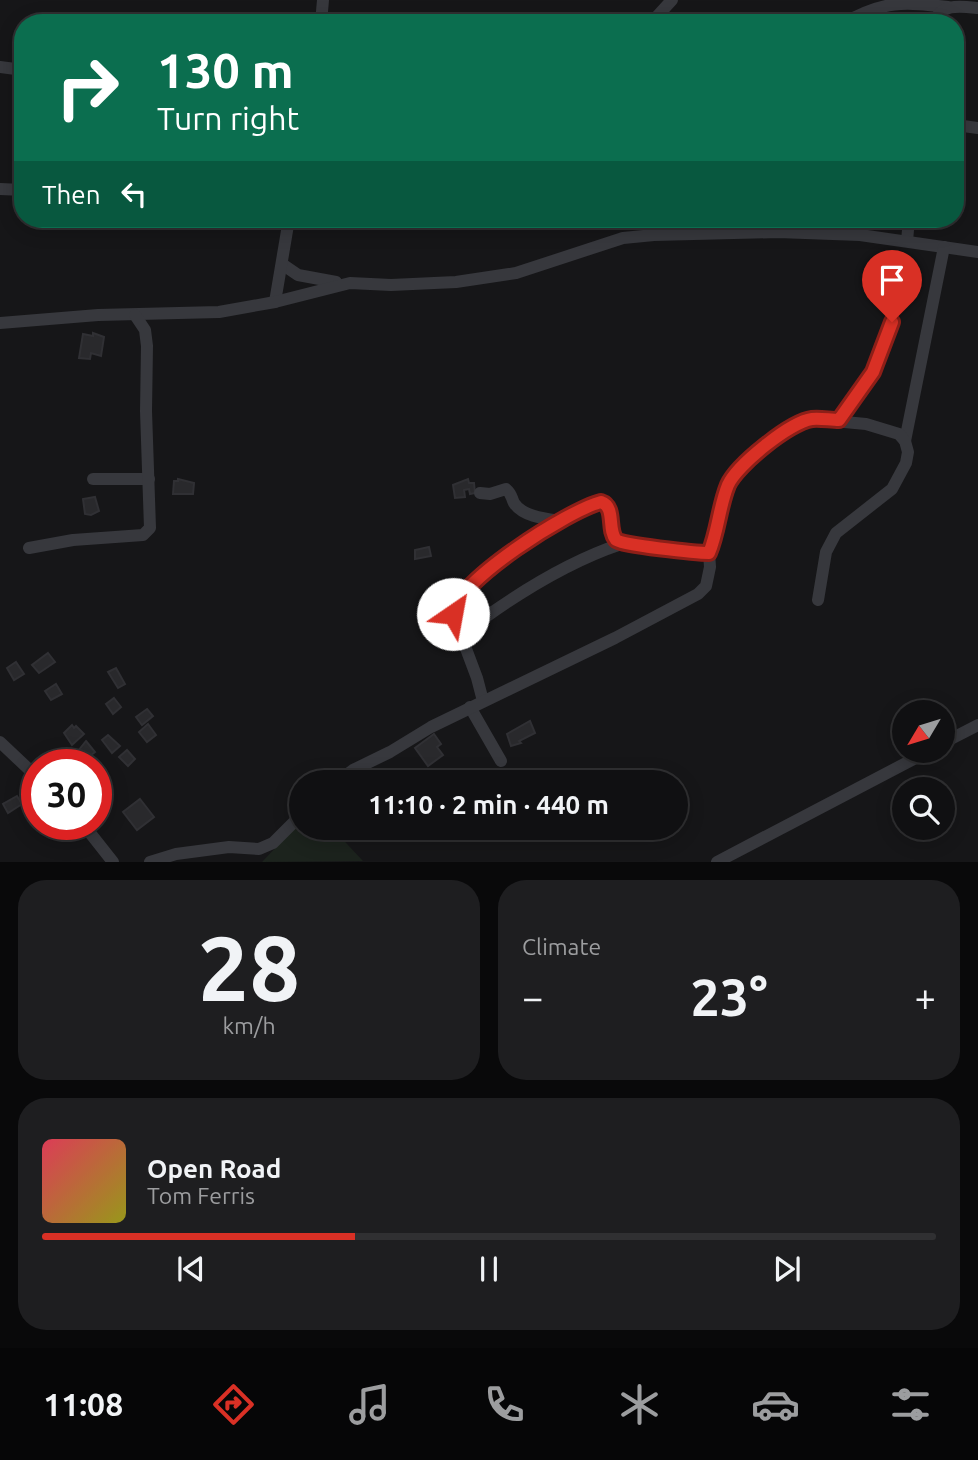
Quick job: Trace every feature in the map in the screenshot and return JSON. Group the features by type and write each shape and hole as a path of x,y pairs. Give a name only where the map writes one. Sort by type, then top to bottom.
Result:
{"street":[{"path":"659,14 672,0"},
{"path":"860,14 873,7 900,1 978,9"},
{"path":"938,14 948,7"},
{"path":"275,302 288,228"},
{"path":"907,242 908,228"},
{"path":"282,264 298,275 350,283 424,284 516,272 623,238 654,234 860,234 978,252"},
{"path":"905,441 944,247"},
{"path":"0,323 98,315 219,312 275,302 350,283"},
{"path":"29,548 73,540 148,533 147,346 145,330 135,315"},
{"path":"839,420 873,372 892,322"},
{"path":"353,770 470,707 688,600 706,586 710,567 709,553 729,481 754,454 792,425 812,419 839,420 866,424 899,434 905,441 908,452 906,463 892,489 836,533 826,552 818,600"},
{"path":"93,479 149,479"},
{"path":"480,493 489,495 506,489 518,508 541,519 561,521"},
{"path":"483,701 453,614 453,607 481,575 519,546 594,503 606,503 615,539 621,544"},
{"path":"487,616 509,600 589,555 621,544 644,544 684,552 709,553"},
{"path":"470,707 501,761"},
{"path":"956,736 978,725"},
{"path":"0,742 21,762"},
{"path":"717,862 906,763"},
{"path":"150,862 176,854 229,847 259,849 273,843 289,827"},
{"path":"96,840 113,862"}],"shaded area":[{"path":"289,834 289,840 343,840 363,861 262,862"}],"building":[{"path":"93,333 104,337 101,356 91,353 90,359 79,358 83,334 93,336"},
{"path":"178,479 194,483 193,494 173,494 174,481"},
{"path":"468,479 469,483 474,483 475,493 470,494 469,489 464,490 465,497 455,498 453,485"},
{"path":"95,497 99,511 91,515 85,514 83,499"},
{"path":"429,547 431,556 415,559 415,550"},
{"path":"48,653 55,662 39,673 32,665"},
{"path":"16,662 24,674 14,680 7,668"},
{"path":"116,668 125,684 118,688 108,672"},
{"path":"56,684 62,694 51,700 45,691"},
{"path":"114,698 121,707 113,714 106,704"},
{"path":"147,709 153,716 142,725 136,717"},
{"path":"530,721 535,733 519,741 521,743 511,746 507,734"},
{"path":"148,724 156,735 147,742 139,732"},
{"path":"72,725 84,734 72,745 64,733"},
{"path":"434,734 441,744 437,747 443,755 428,766 415,748"},
{"path":"108,735 120,746 112,753 112,749 102,740"},
{"path":"86,741 93,749 80,749"},
{"path":"127,750 135,759 128,766 119,757"},
{"path":"17,796 21,802 8,813 3,804"},
{"path":"140,799 154,817 137,830 123,812"}],"route":[{"path":"453,614 453,607 481,575 536,535 594,503 606,503 612,531 621,544 644,544 684,552 709,553 729,481 754,454 792,425 812,419 839,420 873,372 892,322"}]}
